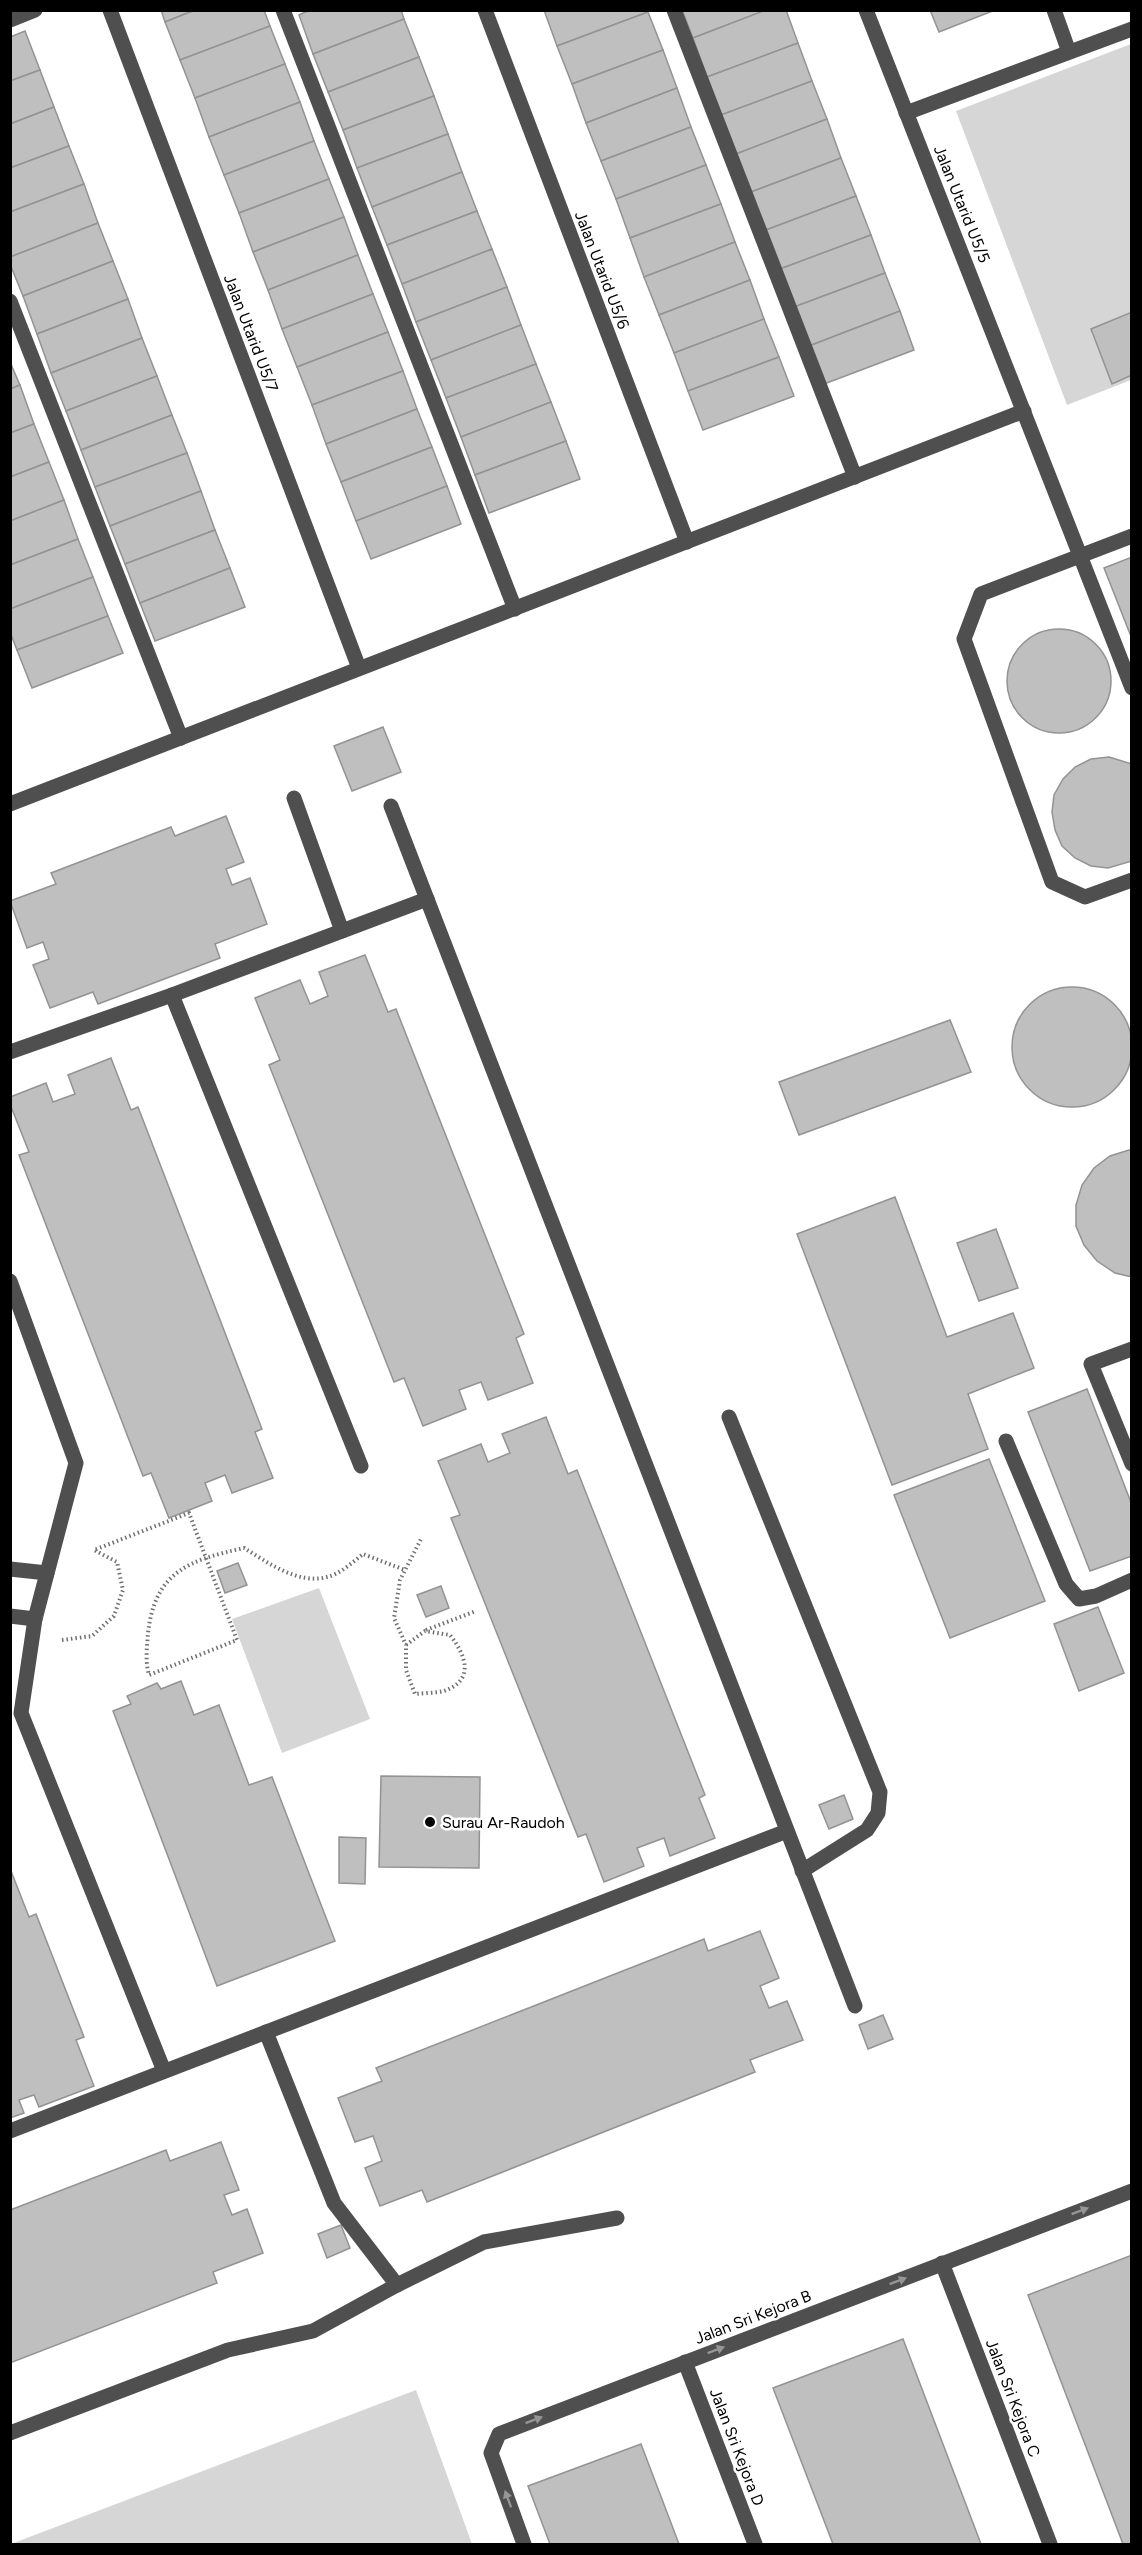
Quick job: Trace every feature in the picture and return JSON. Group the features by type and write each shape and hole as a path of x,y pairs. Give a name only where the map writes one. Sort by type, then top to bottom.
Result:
{"street":[{"path":"10,20 35,10"},
{"name":"Jalan Utarid U5/7","path":"110,10 359,668"},
{"path":"283,10 515,609"},
{"name":"Jalan Utarid U5/6","path":"485,10 687,542"},
{"path":"674,10 855,477"},
{"name":"Jalan Utarid U5/5","path":"866,10 1131,688"},
{"path":"1054,10 1069,52"},
{"path":"906,113 1131,29"},
{"path":"10,301 181,738"},
{"path":"12,800 181,738 1024,411"},
{"path":"1131,536 981,594 964,639 1052,882 1085,897 1131,880"},
{"path":"294,798 342,931"},
{"path":"391,806 855,2006"},
{"path":"10,1052 172,995 427,899"},
{"path":"172,995 361,1466"},
{"path":"10,1281 76,1463 35,1619 21,1713 164,2072"},
{"path":"1131,1349 1091,1364 1131,1464"},
{"path":"729,1417 880,1792 878,1813 867,1830 802,1871"},
{"path":"1006,1441 1066,1584 1080,1599 1095,1596 1131,1580"},
{"path":"10,1569 47,1573"},
{"path":"10,1616 35,1619"},
{"path":"10,2131 787,1831"},
{"path":"266,2032 334,2203 397,2285"},
{"name":"Jalan Sri Kejora B","path":"524,2544 491,2453 499,2434 1131,2191"},
{"path":"10,2433 228,2349 313,2331 397,2285 484,2242 617,2217"},
{"name":"Jalan Sri Kejora C","path":"942,2264 1050,2544"},
{"name":"Jalan Sri Kejora D","path":"685,2362 755,2544"}],"path":[{"path":"30,1645 92,1636 114,1616 123,1590 117,1562 94,1550 189,1513 207,1557 237,1640 149,1675 147,1646 150,1615 162,1586 185,1567 207,1557 244,1548 298,1576 327,1577 363,1554 405,1570"},
{"path":"422,1537 400,1580 394,1618 406,1645 406,1670 415,1694 444,1690 461,1679 466,1666 462,1651 450,1635 425,1631"},
{"path":"406,1645 425,1631 476,1611"}],"shaded area":[{"path":"1131,44 1131,380 1067,405 956,111"},
{"path":"319,1588 370,1719 282,1753 232,1619"},
{"path":"416,2390 472,2544 11,2544"}],"building":[{"path":"161,10 195,10 165,22"},
{"path":"195,10 264,10 270,26 180,60 165,22"},
{"path":"310,10 401,10 404,19 313,54 299,15"},
{"path":"544,10 647,10 648,12 557,46"},
{"path":"682,10 766,10 693,38"},
{"path":"766,10 786,10 798,43 707,77 693,38"},
{"path":"930,10 995,10 939,32"},
{"path":"648,12 663,50 572,84 557,46"},
{"path":"404,19 419,57 328,92 313,54"},
{"path":"270,26 285,64 195,98 180,60"},
{"path":"25,31 40,70 10,81 10,37"},
{"path":"798,43 812,81 721,115 707,77"},
{"path":"663,50 677,88 586,123 572,84"},
{"path":"419,57 434,96 343,130 328,92"},
{"path":"285,64 300,102 209,137 195,98"},
{"path":"40,70 54,107 10,124 10,81"},
{"path":"812,81 827,119 736,154 721,115"},
{"path":"677,88 691,127 601,161 586,123"},
{"path":"434,96 448,134 357,168 343,130"},
{"path":"300,102 314,141 224,175 209,137"},
{"path":"54,107 69,146 10,168 10,124"},
{"path":"827,119 841,158 751,192 736,154"},
{"path":"691,127 706,165 616,199 601,161"},
{"path":"448,134 462,172 372,207 357,168"},
{"path":"314,141 329,179 239,213 224,175"},
{"path":"69,146 84,184 10,212 10,168"},
{"path":"841,158 856,196 766,230 751,192"},
{"path":"706,165 721,204 630,238 616,199"},
{"path":"462,172 477,211 387,245 372,207"},
{"path":"329,179 344,217 253,252 239,213"},
{"path":"84,184 98,223 10,257 10,212"},
{"path":"856,196 871,235 780,269 766,230"},
{"path":"721,204 735,242 644,277 630,238"},
{"path":"477,211 492,249 402,284 387,245"},
{"path":"344,217 358,255 268,290 253,252"},
{"path":"98,223 113,261 23,296 10,264 10,257"},
{"path":"871,235 885,273 794,307 780,269"},
{"path":"735,242 750,280 659,315 644,277"},
{"path":"492,249 507,287 416,322 402,284"},
{"path":"358,255 373,294 282,329 268,290"},
{"path":"113,261 128,299 37,334 23,296"},
{"path":"885,273 900,311 809,346 794,307"},
{"path":"750,280 764,319 674,353 659,315"},
{"path":"507,287 521,325 431,360 416,322"},
{"path":"373,294 388,332 297,367 282,329"},
{"path":"128,299 142,338 51,373 37,334"},
{"path":"900,311 914,350 824,384 809,346"},
{"path":"1132,312 1132,375 1112,384 1091,329"},
{"path":"764,319 779,357 688,391 674,353"},
{"path":"521,325 536,364 446,398 431,360"},
{"path":"388,332 403,371 312,405 297,367"},
{"path":"142,338 157,376 66,411 51,373"},
{"path":"779,357 794,396 703,430 688,391"},
{"path":"10,362 20,385 10,389"},
{"path":"536,364 551,402 461,437 446,398"},
{"path":"403,371 417,409 326,444 312,405"},
{"path":"157,376 172,415 81,450 66,411"},
{"path":"20,385 34,424 10,433 10,389"},
{"path":"551,402 566,441 475,475 461,437"},
{"path":"417,409 432,447 341,482 326,444"},
{"path":"172,415 187,453 95,487 81,450"},
{"path":"34,424 49,462 10,477 10,433"},
{"path":"566,441 580,479 489,513 475,475"},
{"path":"432,447 447,486 356,521 341,482"},
{"path":"187,453 201,491 110,526 95,487"},
{"path":"49,462 64,500 10,521 10,477"},
{"path":"447,486 461,524 371,559 356,521"},
{"path":"201,491 215,530 125,564 110,526"},
{"path":"64,500 78,539 10,565 10,521"},
{"path":"215,530 230,568 140,603 125,564"},
{"path":"78,539 93,577 10,609 10,565"},
{"path":"1132,557 1132,639 1104,568"},
{"path":"230,568 245,607 155,641 140,603"},
{"path":"93,577 108,616 17,650 10,632 10,609"},
{"path":"108,616 123,653 32,688 17,650"},
{"path":"1059,629 1079,633 1096,644 1107,661 1111,681 1107,701 1096,718 1079,729 1059,733 1039,729 1022,718 1011,701 1007,681 1011,661 1022,644 1039,633"},
{"path":"383,727 401,772 352,791 334,746"},
{"path":"1109,757 1132,764 1132,861 1108,868 1091,866 1075,858 1062,846 1055,830 1052,812 1054,795 1063,779 1075,767 1091,759"},
{"path":"226,816 244,862 226,869 232,885 250,878 267,924 215,944 220,958 98,1004 93,992 50,1008 33,965 49,959 43,942 27,948 10,901 56,884 51,873 171,827 175,836"},
{"path":"365,955 388,1012 396,1009 524,1334 516,1338 533,1383 488,1400 481,1382 459,1390 466,1409 423,1426 404,1378 394,1382 269,1065 280,1060 255,998 300,980 310,1004 328,996 319,972"},
{"path":"1072,987 1095,992 1114,1005 1127,1024 1132,1047 1127,1070 1114,1089 1095,1102 1072,1107 1049,1102 1030,1089 1017,1070 1012,1047 1017,1024 1030,1005 1049,992"},
{"path":"950,1020 971,1072 799,1135 779,1082"},
{"path":"111,1058 131,1110 138,1107 262,1429 255,1432 273,1478 232,1493 225,1475 205,1483 212,1501 169,1518 151,1473 143,1476 19,1155 29,1152 10,1104 10,1097 46,1083 53,1102 75,1094 68,1075"},
{"path":"1132,1150 1132,1277 1115,1273 1097,1261 1084,1245 1076,1226 1076,1205 1082,1185 1094,1168 1110,1156"},
{"path":"895,1197 947,1337 1013,1313 1034,1368 968,1394 988,1449 892,1485 797,1234"},
{"path":"996,1229 1018,1288 979,1301 957,1243"},
{"path":"1087,1389 1132,1505 1132,1556 1090,1571 1028,1412"},
{"path":"546,1417 568,1474 577,1470 705,1795 699,1798 715,1838 670,1856 664,1838 637,1848 644,1866 604,1882 586,1834 578,1837 451,1518 460,1515 438,1461 481,1444 488,1462 510,1453 502,1434"},
{"path":"989,1459 1045,1601 950,1638 894,1495"},
{"path":"238,1563 247,1585 225,1593 217,1571"},
{"path":"441,1586 449,1608 426,1617 417,1595"},
{"path":"1098,1607 1124,1673 1079,1691 1054,1624"},
{"path":"181,1681 194,1715 219,1705 249,1785 272,1777 335,1941 217,1986 113,1711 131,1704 127,1696 157,1683 161,1689"},
{"name":"Surau Ar-Raudoh","path":"381,1776 480,1777 479,1868 379,1867"},
{"path":"844,1795 853,1819 829,1829 819,1805"},
{"path":"339,1837 366,1838 365,1884 339,1883"},
{"path":"11,1871 29,1917 36,1914 84,2037 76,2040 94,2086 39,2107 34,2095 19,2100 24,2113 10,2118"},
{"path":"760,1931 779,1978 760,1986 769,2008 787,2001 803,2040 750,2060 755,2072 427,2202 422,2190 380,2206 365,2168 382,2161 373,2136 355,2142 338,2098 382,2081 376,2068 704,1939 708,1951"},
{"path":"883,2015 893,2039 868,2049 859,2025"},
{"path":"221,2142 239,2190 224,2195 232,2215 247,2209 263,2253 213,2272 217,2283 10,2363 10,2210 166,2150 170,2161"},
{"path":"341,2225 350,2248 327,2258 318,2234"},
{"path":"1132,2255 1132,2544 1123,2544 1028,2295"},
{"path":"903,2339 981,2544 833,2544 773,2388"},
{"path":"641,2444 679,2544 550,2544 528,2486"}],"place":[{"name":"Surau Ar-Raudoh","path":"430,1822"}]}
